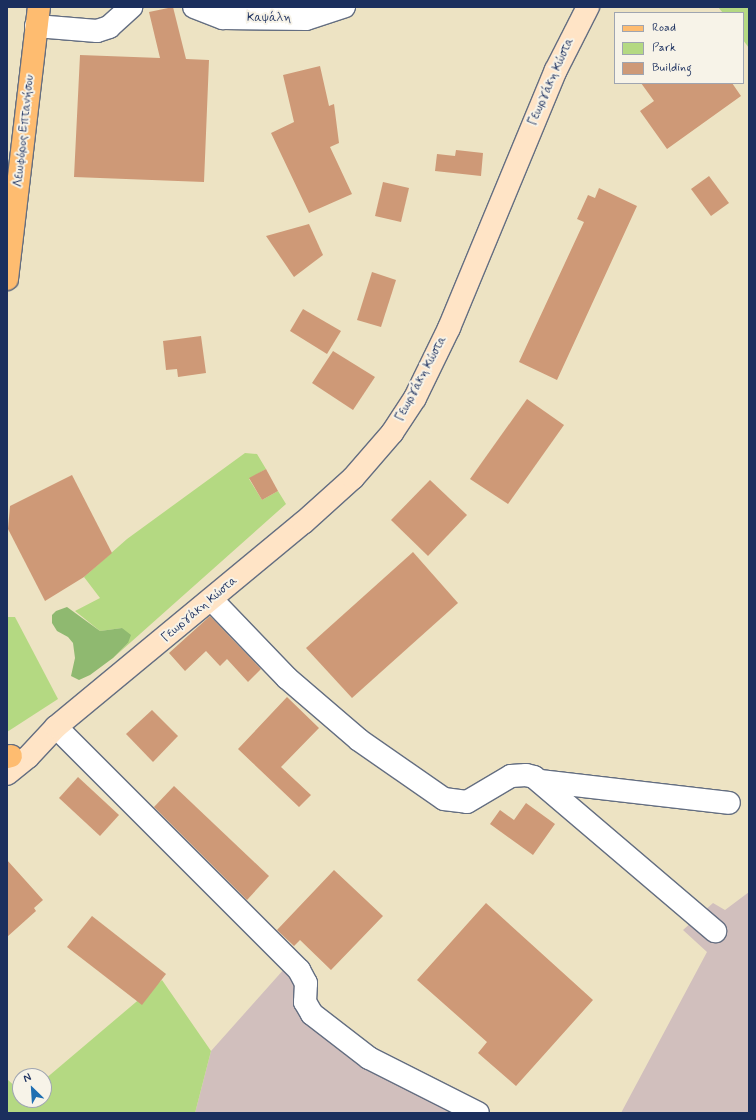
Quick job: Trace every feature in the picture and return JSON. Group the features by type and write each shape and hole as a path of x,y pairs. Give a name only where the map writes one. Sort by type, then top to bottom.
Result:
{"main road":[{"name":"Γεωργάκη Κώστα","path":"8,761 49,733 212,600 353,478 392,433 415,398 449,328 556,70 588,7"},
{"name":"Λεωφόρος Επτανήσου","path":"7,278 37,16"}],"street":[{"path":"37,16 97,31 109,27 131,7"},
{"name":"Καψάλη","path":"194,7 223,18 306,19 344,7"},
{"path":"212,600 287,678 360,740 444,799 451,802 467,802 504,779 519,775 540,781 729,803"},
{"path":"49,733 299,970 306,983 305,1002 312,1014 369,1058 478,1113"},
{"path":"540,781 715,931"}],"shaded area":[{"path":"749,892 749,1113 621,1113 707,952 683,930 713,903 725,910"},
{"path":"285,968 295,979 298,1002 466,1113 195,1113 211,1051"}],"green space":[{"path":"718,7 749,7 749,48 744,41 744,12 722,12"},
{"path":"245,453 257,454 266,469 249,479 262,500 278,491 286,504 113,658 128,643 122,628 100,631 75,611 100,598 84,577 127,539"},
{"path":"67,607 100,631 122,628 131,635 128,643 113,658 90,675 79,680 71,676 75,658 73,643 68,637 57,631 52,623 52,615 56,611"},
{"path":"7,617 15,617 58,699 7,732"},
{"path":"162,980 211,1051 195,1113 7,1113 7,1079 12,1084 12,1108 52,1108 52,1073"}],"building":[{"path":"173,7 186,59 209,60 204,182 74,177 80,55 160,58 149,12"},
{"path":"320,66 329,106 334,104 339,143 330,147 352,194 309,213 271,133 294,122 283,75"},
{"path":"642,84 733,84 741,96 667,149 640,111 654,101"},
{"path":"456,150 483,153 481,176 435,171 437,154 455,156"},
{"path":"709,176 729,203 711,216 691,189"},
{"path":"383,182 409,188 401,222 375,216"},
{"path":"599,188 637,206 557,380 519,362 584,222 577,219 588,195 595,198"},
{"path":"309,224 323,255 294,277 266,236"},
{"path":"372,272 396,280 381,327 357,320"},
{"path":"303,309 341,331 327,354 290,331"},
{"path":"201,336 206,373 178,377 177,369 166,370 163,341"},
{"path":"333,351 375,377 353,410 312,383"},
{"path":"527,399 564,425 508,504 470,479"},
{"path":"266,469 278,491 262,500 249,478"},
{"path":"72,475 112,553 84,577 45,601 8,529 10,506"},
{"path":"430,480 467,515 428,556 391,520"},
{"path":"413,552 458,603 352,698 306,648"},
{"path":"210,616 261,669 248,682 227,659 220,666 206,651 185,671 169,653"},
{"path":"287,697 319,728 281,767 311,795 299,807 238,749"},
{"path":"152,710 178,736 153,762 126,734"},
{"path":"78,777 119,815 100,836 59,798"},
{"path":"174,786 269,876 247,900 154,807"},
{"path":"526,803 555,824 533,855 490,824 500,810 514,820"},
{"path":"7,860 43,900 34,908 36,911 7,937"},
{"path":"334,870 383,916 331,970 300,940 294,946 277,930"},
{"path":"486,903 593,1000 516,1086 478,1053 487,1042 417,980"},
{"path":"92,916 166,974 142,1005 67,947"}]}
